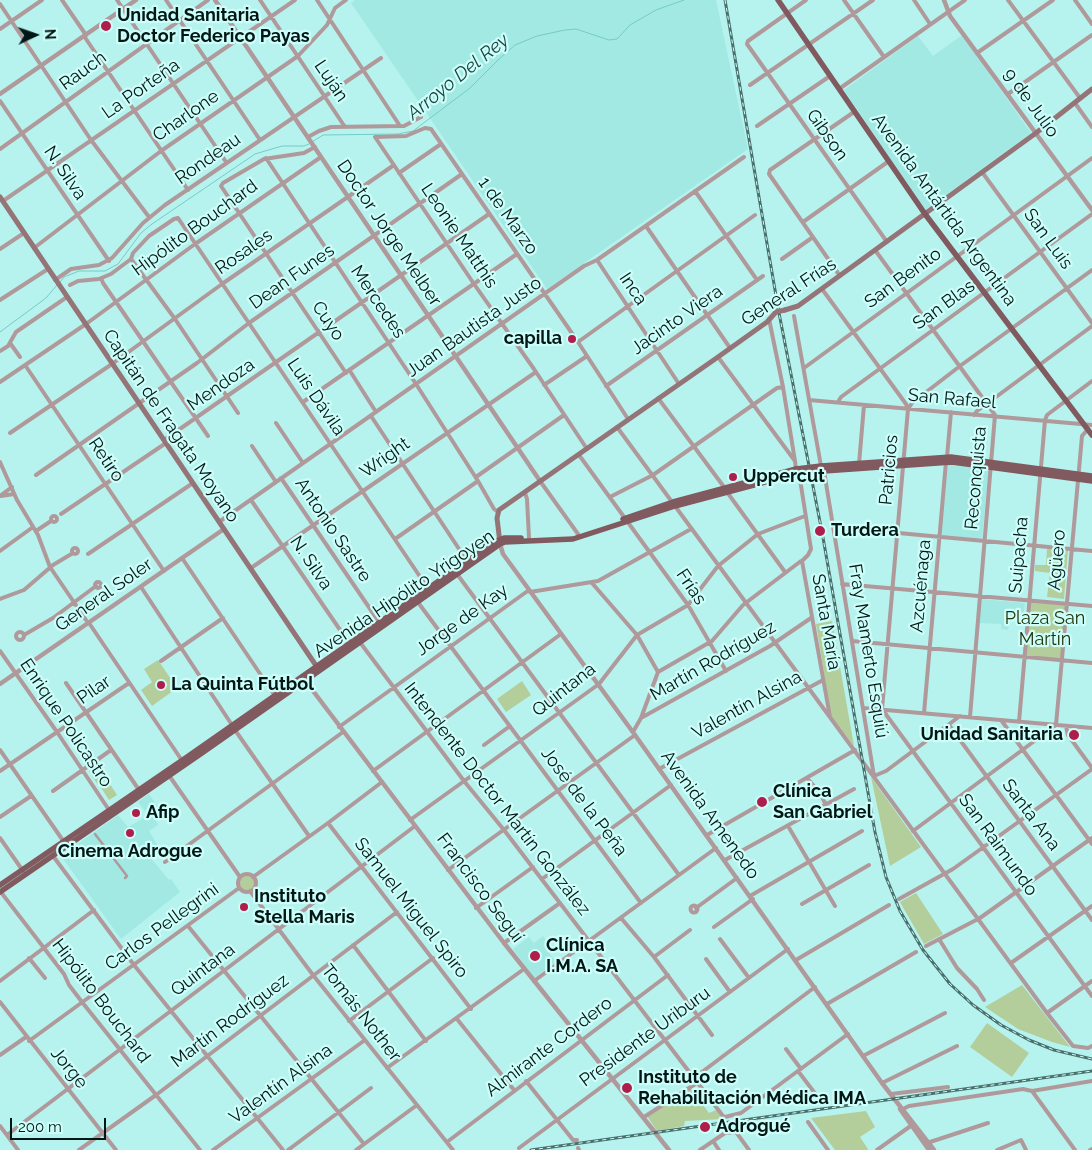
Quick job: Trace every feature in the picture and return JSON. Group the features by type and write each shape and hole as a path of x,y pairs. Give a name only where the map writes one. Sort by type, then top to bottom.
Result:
{"main road":[{"name":"Avenida Antártida Argentina","path":"778,0 925,214 1066,401 1089,428"},
{"name":"General Frías","path":"498,512 718,357 769,320 776,312 796,308 1036,133 1092,89"},
{"name":"Capitán de Fragata Moyano","path":"1,199 318,668"},
{"name":"Avenida Hipólito Yrigoyen","path":"429,590 457,574 500,541 573,539 674,504 797,471 946,460 1040,471 1092,481"},
{"name":"Avenida Hipólito Yrigoyen","path":"822,469 859,464 903,463"},
{"name":"Avenida Hipólito Yrigoyen","path":"1078,477 1092,476"},
{"path":"498,512 500,541"},
{"name":"Avenida Hipólito Yrigoyen","path":"234,728 274,696 359,642 467,561 500,541 564,537 627,520"},
{"name":"Avenida Hipólito Yrigoyen","path":"318,668 349,643 416,599"},
{"name":"Avenida Hipólito Yrigoyen","path":"0,892 24,872 234,728 303,678"},
{"name":"Avenida Hipólito Yrigoyen","path":"0,885 53,856 65,844 109,810 167,773"}],"street":[{"path":"0,29 42,0"},
{"path":"62,0 107,71 188,190"},
{"path":"117,0 226,162"},
{"path":"0,94 136,0"},
{"path":"166,0 260,140"},
{"name":"Rauch","path":"0,149 208,0"},
{"name":"Doctor Jorge Melber","path":"215,0 540,481"},
{"name":"Luján","path":"260,0 345,127"},
{"name":"La Porteña","path":"1,199 47,170 295,0"},
{"path":"317,0 400,126"},
{"name":"Charlone","path":"34,248 161,151 298,56 330,20 335,8 346,0"},
{"path":"787,13 806,0"},
{"path":"844,0 884,57"},
{"path":"750,85 873,0"},
{"path":"914,0 930,24"},
{"name":"9 de Julio","path":"944,0 948,12 1092,210"},
{"path":"839,89 965,0"},
{"path":"1008,0 1080,98"},
{"path":"977,53 1053,0"},
{"path":"1075,0 1092,24"},
{"path":"0,4 64,102 149,218"},
{"name":"Gibson","path":"787,13 747,42 748,47 887,242"},
{"path":"1008,94 1092,35"},
{"name":"Rondeau","path":"109,261 119,252 130,236 149,218 226,162 382,58"},
{"path":"758,126 830,76"},
{"name":"N. Silva","path":"0,101 109,261"},
{"path":"1075,103 1092,126"},
{"path":"840,276 769,174 770,170 854,112"},
{"path":"266,158 304,153 312,142 327,128 400,126 407,125 421,117"},
{"name":"1 de Marzo","path":"375,137 406,136 425,128 431,129 578,342 628,420"},
{"name":"Leonie Matthis","path":"375,137 587,449"},
{"path":"399,173 441,144"},
{"name":"Hipólito Bouchard","path":"0,382 86,324 195,244 321,157"},
{"name":"Juan Bautista Justo","path":"219,522 584,266 597,260 744,157"},
{"name":"Mercedes","path":"266,158 308,224 416,384 494,509 498,512"},
{"name":"Cuyo","path":"266,158 221,184 319,334 376,412"},
{"name":"San Benito","path":"804,368 1092,158"},
{"path":"803,222 889,161"},
{"name":"Rosales","path":"10,432 112,364 222,284 394,164"},
{"name":"San Luis","path":"982,172 1092,324"},
{"name":"Dean Funes","path":"36,475 202,360 249,323 462,174"},
{"path":"695,191 757,280"},
{"name":"Mendoza","path":"61,514 489,214"},
{"name":"San Blas","path":"838,402 841,396 1092,214"},
{"path":"578,342 755,215"},
{"name":"Luis Dávila","path":"131,259 149,236 178,218 429,590"},
{"path":"646,226 730,348"},
{"path":"0,249 24,233"},
{"path":"782,259 813,237"},
{"name":"Reconquista","path":"875,250 987,403 995,417 970,717"},
{"path":"303,402 517,254"},
{"path":"70,285 111,274 131,259 238,414"},
{"name":"Inca","path":"597,260 679,384"},
{"path":"56,280 71,269 99,265 109,261"},
{"path":"0,300 48,269"},
{"path":"908,409 912,403 960,366 1092,270"},
{"name":"Jacinto Viera","path":"606,386 763,276"},
{"path":"101,278 103,284 208,436"},
{"path":"822,289 908,409"},
{"path":"0,351 10,343 16,332 67,297"},
{"name":"Fray Mamerto Esquiú","path":"794,316 834,528 874,776"},
{"path":"769,320 783,387 795,461"},
{"path":"974,415 976,410 1092,324"},
{"path":"10,343 20,357"},
{"path":"544,385 587,356"},
{"path":"718,357 795,461"},
{"name":"Retiro","path":"25,365 164,571"},
{"name":"Wright","path":"251,568 536,372"},
{"path":"1045,420 1047,415 1092,382"},
{"path":"610,497 653,475 777,388 783,387"},
{"path":"658,398 785,572"},
{"name":"San Rafael","path":"809,400 1045,420 1089,428"},
{"path":"859,464 864,405"},
{"name":"Patricios","path":"882,709 908,409"},
{"name":"Azcuénaga","path":"924,713 950,412"},
{"path":"395,539 564,415"},
{"path":"371,416 467,561"},
{"name":"Suipacha","path":"1019,722 1028,599 1045,420"},
{"name":"Antonio Sastre","path":"276,423 303,463"},
{"path":"617,427 1047,1013 1073,1046 1088,1048 1092,1046"},
{"name":"Agüero","path":"1056,725 1082,436 1089,428"},
{"path":"252,446 276,482"},
{"name":"Frías","path":"578,455 688,605 726,671"},
{"name":"Santa María","path":"795,461 811,549 802,561 830,719"},
{"path":"0,462 14,494 35,529 50,567 183,762"},
{"name":"Antonio Sastre","path":"281,478 379,622"},
{"path":"540,481 578,534"},
{"path":"88,554 193,483"},
{"path":"0,496 12,487"},
{"path":"525,493 529,538"},
{"path":"0,496 14,494"},
{"name":"N. Silva","path":"250,500 349,643"},
{"name":"Quintana","path":"410,820 598,685 637,634 688,605 718,566 758,534 805,516"},
{"path":"0,551 51,521"},
{"path":"834,528 1092,550"},
{"name":"General Soler","path":"0,684 224,529"},
{"name":"Jorge de Kay","path":"339,726 488,618 530,591 592,583 691,529"},
{"name":"Avenida Amenedo","path":"500,541 503,554 634,733 913,1124"},
{"path":"0,600 24,590 50,567 73,553"},
{"path":"182,558 274,696"},
{"path":"640,718 658,672 710,643 745,603 802,561"},
{"path":"457,574 678,875"},
{"path":"592,583 637,634 658,672"},
{"path":"842,584 1092,606"},
{"path":"24,635 42,625 96,586"},
{"path":"141,587 180,648 309,836"},
{"name":"José de la Peña","path":"416,599 641,903"},
{"path":"161,661 223,618"},
{"name":"Martín Rodríguez","path":"448,870 634,733 640,718 775,643 811,618"},
{"path":"373,771 561,634"},
{"path":"852,641 1092,663"},
{"name":"Intendente Doctor Martín González","path":"359,642 723,1116 740,1114 799,1070"},
{"name":"Enrique Policastro","path":"0,652 109,810"},
{"name":"Francisco Seguí","path":"303,678 476,908 669,1150"},
{"name":"Valentín Alsina","path":"659,768 823,680"},
{"path":"66,683 139,790"},
{"name":"Pilar","path":"0,771 129,683"},
{"path":"863,708 1092,728"},
{"name":"San Raimundo","path":"882,709 1092,996"},
{"path":"874,776 886,771 960,716"},
{"path":"926,946 978,919 1052,866 1091,841 1001,720"},
{"name":"Santa Ana","path":"949,725 986,778 1092,920"},
{"path":"913,831 1056,725"},
{"path":"484,745 510,726"},
{"path":"899,900 953,869 1092,769 1068,735 1066,726"},
{"path":"165,862 343,732"},
{"path":"0,750 65,844"},
{"path":"53,791 112,750"},
{"path":"707,835 855,750"},
{"path":"167,773 240,877"},
{"path":"807,778 820,793 826,805"},
{"path":"253,877 382,782"},
{"path":"542,879 671,785"},
{"path":"725,860 854,789"},
{"path":"0,817 31,796"},
{"name":"Samuel Miguel Spiro","path":"328,823 471,1009"},
{"name":"Quintana","path":"7,1135 415,826"},
{"path":"788,826 835,906"},
{"path":"714,927 752,898 809,861 862,831"},
{"path":"94,834 127,876 125,878"},
{"path":"0,838 24,872"},
{"path":"534,981 716,848"},
{"path":"53,856 134,965 283,1150"},
{"path":"802,904 869,865"},
{"path":"476,908 533,867"},
{"path":"248,874 253,877 256,884 250,892 245,892 238,888 237,882 240,877 248,874"},
{"path":"696,908 737,878"},
{"name":"Carlos Pellegrini","path":"29,1041 238,888"},
{"name":"Hipólito Bouchard","path":"0,892 44,947 82,1002 200,1150"},
{"name":"Tomás Nother","path":"250,892 349,1021 453,1150"},
{"path":"504,943 560,903"},
{"path":"796,960 888,905"},
{"path":"1011,964 1092,906"},
{"path":"0,981 94,910"},
{"name":"Martín Rodríguez","path":"79,1150 156,1095 397,912"},
{"path":"621,918 654,957 699,1015 712,1035"},
{"path":"188,926 364,1144"},
{"path":"654,957 690,930"},
{"path":"720,939 749,978"},
{"path":"939,939 957,968 977,988 984,1000"},
{"path":"353,945 426,1041"},
{"name":"Presidente Uriburu","path":"519,1148 788,949"},
{"path":"827,1004 916,952"},
{"path":"30,958 45,978"},
{"path":"349,1021 433,958"},
{"path":"706,959 730,992"},
{"path":"387,1068 524,969"},
{"name":"Almirante Cordero","path":"447,1142 668,975"},
{"path":"1047,1013 1092,980"},
{"path":"694,1078 815,987"},
{"name":"Jorge","path":"0,1002 116,1150"},
{"path":"863,1056 945,1013"},
{"path":"457,1019 514,1090"},
{"path":"799,1070 848,1034"},
{"path":"0,1056 26,1036"},
{"name":"Valentín Alsina","path":"213,1150 365,1040"},
{"path":"882,1083 957,1046"},
{"path":"786,1049 820,1100"},
{"path":"526,1081 573,1140 576,1140 578,1149"},
{"path":"903,1109 909,1106 1023,1089 1032,1091 1092,1081"},
{"path":"644,1117 697,1083"},
{"path":"891,1094 948,1086"},
{"path":"288,1150 371,1088"},
{"path":"1032,1091 1075,1150"},
{"name":"Avenida Amenedo","path":"898,1103 934,1150"},
{"path":"356,1150 417,1105"},
{"path":"808,1122 828,1150"},
{"path":"927,1143 988,1123"},
{"path":"878,1150 913,1124"},
{"path":"0,1126 18,1150"},
{"path":"700,1150 725,1133 736,1132 749,1150"},
{"path":"997,1150 1021,1140 1026,1150"},
{"path":"713,1141 719,1150"},
{"name":"Avenida Amenedo","path":"927,1143 929,1150"}],"shaded area":[{"path":"355,0 716,0 748,149 547,289 351,3"},
{"path":"962,35 1031,133 925,210 844,90 918,36 933,56"},
{"path":"948,463 989,468 982,540 940,536"},
{"path":"981,599 1025,603 1023,622 1009,620 1008,630 1001,629 1001,624 979,623"},
{"path":"149,794 162,813 155,818 158,825 149,831 160,849 150,857 169,880 171,879 180,892 121,939 61,856 118,815 128,827 151,814 148,810 145,811 138,802"},
{"name":"Clínica I.M.A. SA","path":"543,936 551,947 547,950 556,962 534,978 513,949 529,937 534,943"}],"green space":[{"path":"1047,549 1068,550 1064,599 1047,597 1050,573 1035,571 1035,565 1046,565"},
{"name":"Plaza San Martín","path":"1028,599 1067,603 1061,660 1024,656"},
{"path":"832,621 854,746 831,716 816,624"},
{"name":"La Quinta Fútbol","path":"158,660 177,688 152,706 141,690 152,682 144,669"},
{"path":"522,681 531,695 506,712 497,699"},
{"path":"98,766 107,779 98,785 89,771"},
{"path":"871,777 921,847 890,866"},
{"path":"108,781 117,795 109,800 100,786"},
{"path":"247,875 255,883 247,891 239,883"},
{"path":"916,893 943,934 924,944 900,902"},
{"path":"1022,985 1070,1047 1018,1029 985,1007"},
{"path":"987,1023 1029,1053 1012,1077 970,1047"},
{"path":"691,1089 709,1113 716,1110 723,1119 685,1121 684,1126 657,1131 647,1116"},
{"path":"866,1111 875,1127 860,1137 867,1150 835,1150 811,1118"}],"waterway":[{"name":"Arroyo Del Rey","path":"312,142 323,135 398,134 413,131 470,88 515,45 537,36 576,29 609,40 617,39 630,25 656,10 684,0"},
{"name":"Arroyo Del Rey","path":"60,282 64,277 79,271 105,271 118,264 141,233 152,224 255,154 282,146 304,146 309,144"},
{"name":"Arroyo Del Rey","path":"0,332 46,298 57,285"}],"railway":[{"path":"725,0 779,313 822,532 875,832 886,877 900,911 923,950 950,984 973,1005 1001,1025 1029,1040 1054,1050 1092,1059"},
{"path":"531,1150 1092,1071"}],"place":[{"name":"Unidad Sanitaria Doctor Federico Payas","path":"106,26"},
{"name":"capilla","path":"572,339"},
{"name":"Uppercut","path":"733,477"},
{"name":"Turdera","path":"820,531"},
{"name":"La Quinta Fútbol","path":"161,685"},
{"name":"Unidad Sanitaria","path":"1074,735"},
{"name":"Clínica San Gabriel","path":"762,802"},
{"name":"Afip","path":"136,813"},
{"name":"Cinema Adrogue","path":"130,833"},
{"name":"Instituto Stella Maris","path":"244,907"},
{"name":"Clínica I.M.A. SA","path":"535,956"},
{"name":"Instituto de Rehabilitación Médica IMA","path":"627,1088"},
{"name":"Adrogué","path":"705,1127"}]}
